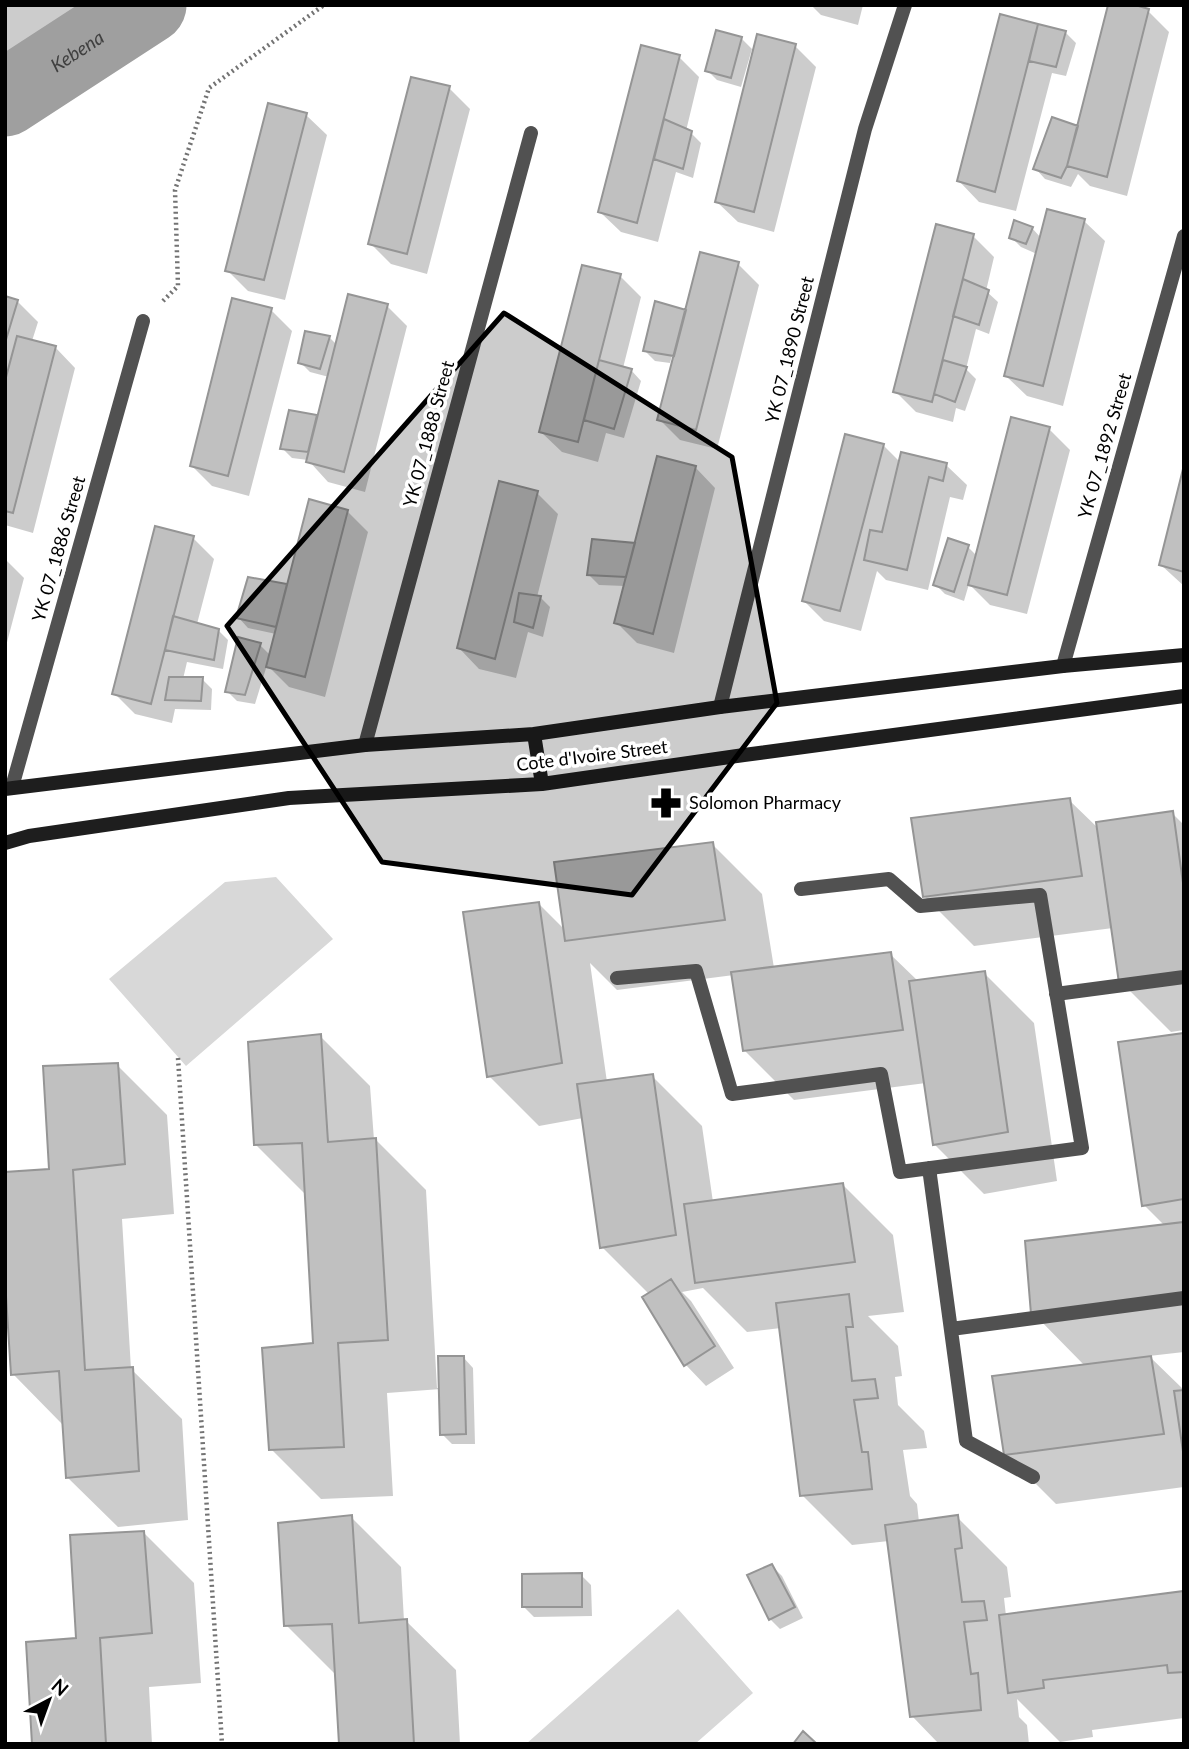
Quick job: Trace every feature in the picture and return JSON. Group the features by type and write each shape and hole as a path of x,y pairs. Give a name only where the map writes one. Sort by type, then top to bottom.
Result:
{"main road":[{"name":"Cote d'Ivoire Street","path":"9,788 365,745 534,734 720,707 1063,666 1184,656"},
{"name":"Cote d'Ivoire Street","path":"5,843 29,836 289,798 542,784 1184,696"},
{"path":"534,734 542,784"}],"street":[{"name":"YK 07_1890 Street","path":"720,707 865,129 905,5"},
{"name":"YK 07_1888 Street","path":"365,745 531,133"},
{"name":"YK 07_1892 Street","path":"1063,666 1184,236"},
{"name":"YK 07_1886 Street","path":"9,788 143,321"},
{"path":"617,978 696,971 732,1094 881,1074 900,1172 1082,1148 1040,895 920,906 889,879 801,889"},
{"path":"1056,994 1184,977"},
{"path":"929,1168 965,1441 1033,1477"},
{"path":"951,1329 1184,1298"}],"path":[{"path":"143,321 178,286 175,190 209,88 324,5"},
{"path":"178,1058 222,1744"}],"highlighted area":[{"path":"504,313 732,457 777,703 632,895 382,862 227,626"}],"shaded area":[{"path":"276,877 333,939 186,1066 109,979 225,882"},
{"path":"678,1609 753,1693 695,1744 526,1744"}],"building":[{"path":"1108,5 1135,5 1149,9 1107,177 1067,166"},
{"path":"1000,14 1038,24 995,192 957,181"},
{"path":"1038,24 1066,31 1056,67 1029,61"},
{"path":"716,30 742,37 731,78 705,71"},
{"path":"757,34 796,44 754,212 715,202"},
{"path":"641,45 680,55 637,223 598,212"},
{"path":"411,77 450,86 407,254 368,244"},
{"path":"268,103 307,113 264,280 225,271"},
{"path":"1052,117 1078,126 1061,178 1033,169"},
{"path":"664,119 692,131 683,169 654,159"},
{"path":"1047,209 1085,219 1043,386 1004,376"},
{"path":"1014,220 1033,227 1026,244 1009,238"},
{"path":"936,224 974,234 932,402 893,392"},
{"path":"700,252 739,262 696,430 657,420"},
{"path":"582,265 621,274 578,442 539,432"},
{"path":"963,279 989,290 979,325 953,316"},
{"path":"348,294 388,304 344,472 306,462"},
{"path":"5,296 18,300 5,343"},
{"path":"232,298 272,308 228,476 190,466"},
{"path":"655,301 686,310 674,356 643,351"},
{"path":"305,331 330,336 320,369 298,363"},
{"path":"17,336 56,346 13,513 5,511 5,381"},
{"path":"599,360 632,369 614,429 584,420"},
{"path":"943,360 967,367 955,402 934,394"},
{"path":"289,410 317,415 308,452 280,449"},
{"path":"1011,417 1050,427 1007,595 968,585"},
{"path":"845,434 884,444 840,611 802,601"},
{"path":"901,452 947,463 943,481 929,477 907,570 864,560 870,530 882,532"},
{"path":"657,456 696,466 653,634 614,623"},
{"path":"1184,465 1184,572 1159,565"},
{"path":"499,481 538,491 495,659 457,648"},
{"path":"309,499 348,510 305,677 266,667"},
{"path":"155,526 194,536 151,704 112,694"},
{"path":"948,538 969,545 954,592 933,585"},
{"path":"592,539 635,543 626,577 587,575"},
{"path":"248,577 287,584 276,627 236,618"},
{"path":"519,593 541,596 533,628 514,622"},
{"path":"173,616 219,629 214,660 165,650"},
{"path":"238,637 261,643 245,695 225,692"},
{"path":"169,677 203,677 201,701 165,700"},
{"path":"1070,798 1082,876 923,897 911,818"},
{"path":"1173,811 1184,890 1184,974 1119,983 1096,822"},
{"path":"713,842 725,920 565,941 554,862"},
{"path":"539,902 562,1063 487,1077 463,912"},
{"path":"891,952 903,1030 743,1051 731,972"},
{"path":"985,971 1008,1132 933,1145 909,981"},
{"path":"1184,1033 1184,1199 1142,1206 1118,1042"},
{"path":"321,1034 328,1142 376,1138 388,1340 338,1343 344,1447 269,1450 262,1348 313,1343 302,1143 254,1145 248,1042"},
{"path":"118,1063 125,1164 73,1170 85,1370 133,1367 139,1471 66,1478 59,1371 11,1375 5,1280 5,1172 49,1169 43,1066"},
{"path":"653,1074 676,1235 600,1248 577,1084"},
{"path":"843,1183 855,1262 695,1283 684,1204"},
{"path":"1184,1222 1184,1297 1031,1314 1025,1241"},
{"path":"671,1279 715,1346 684,1366 642,1297"},
{"path":"849,1294 853,1327 846,1327 852,1381 875,1379 878,1398 854,1400 862,1452 868,1452 872,1489 800,1496 776,1303"},
{"path":"438,1356 464,1356 466,1434 440,1435"},
{"path":"1151,1356 1164,1434 1004,1455 992,1376"},
{"path":"1184,1390 1184,1458 1174,1391"},
{"path":"352,1515 359,1623 407,1619 414,1744 339,1744 332,1624 284,1626 278,1523"},
{"path":"958,1515 962,1548 955,1549 962,1602 984,1601 987,1620 964,1622 971,1674 978,1673 981,1710 910,1717 885,1525"},
{"path":"144,1531 152,1633 100,1638 106,1744 32,1744 26,1642 76,1638 70,1535"},
{"path":"772,1564 795,1607 769,1620 747,1575"},
{"path":"582,1573 582,1607 522,1607 522,1574"},
{"path":"1184,1591 1184,1672 1168,1673 1167,1665 1043,1680 1044,1688 1008,1693 999,1615"},
{"path":"803,1731 817,1744 793,1744"}],"waterway":[{"name":"Kebena","path":"5,98 148,5"}],"place":[{"name":"Solomon Pharmacy","path":"666,803"}]}
